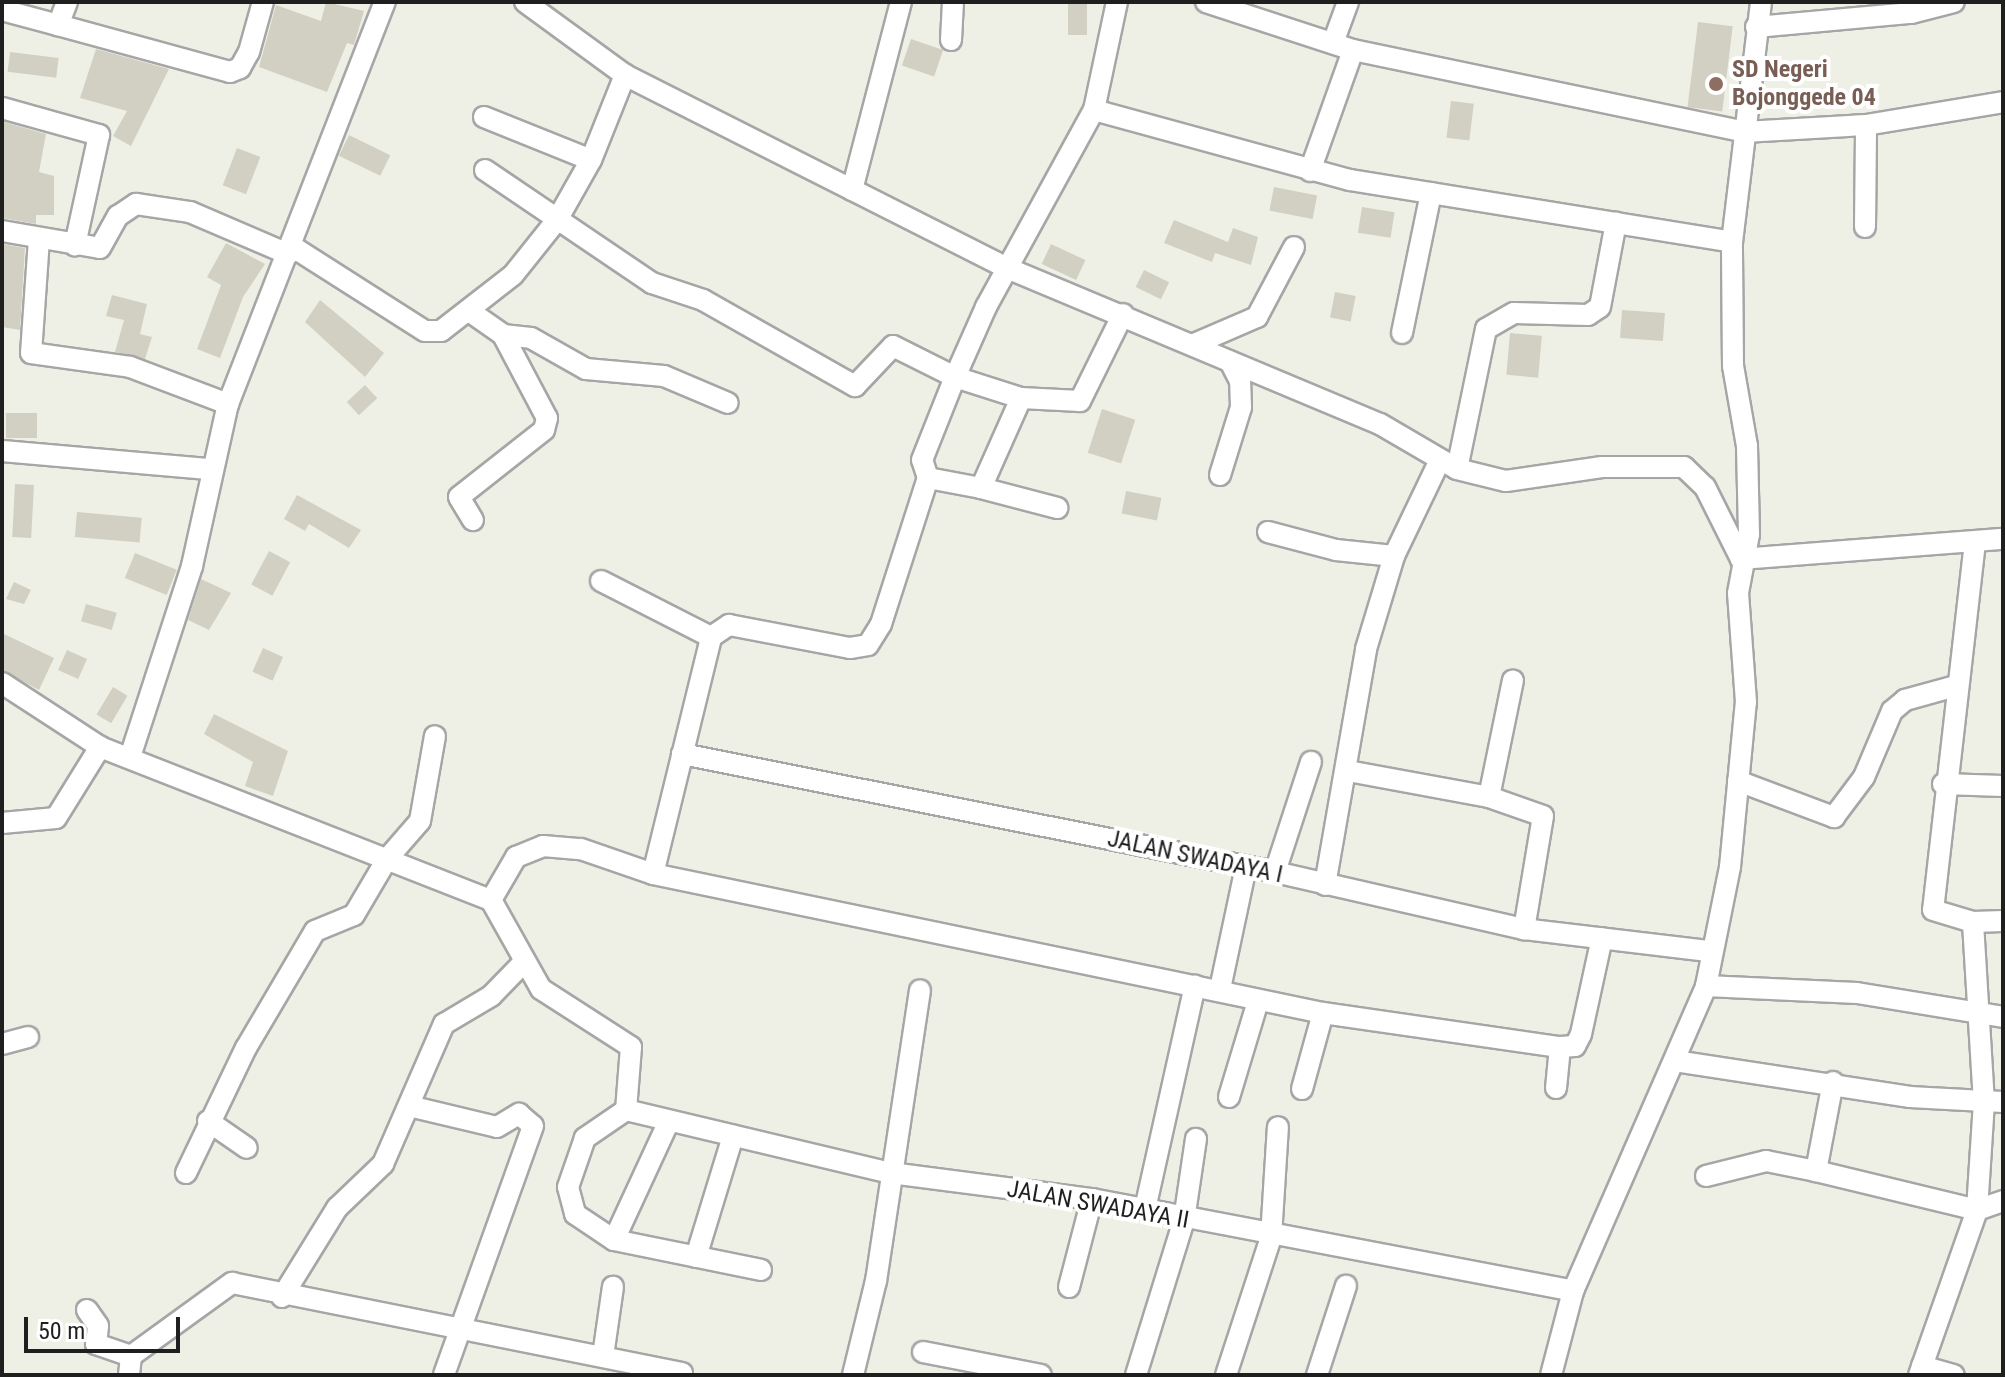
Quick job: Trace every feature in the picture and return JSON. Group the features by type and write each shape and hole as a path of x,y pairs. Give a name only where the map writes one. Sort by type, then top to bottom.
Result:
{"street":[{"path":"58,25 67,2"},
{"path":"2,10 230,72 240,68 249,52 263,2"},
{"path":"130,757 192,566 209,469 228,404 290,250 360,54 385,2"},
{"path":"525,2 625,75 1007,268 1380,424 1448,464 1506,481 1602,467 1684,467 1705,487 1741,559"},
{"path":"852,190 901,2"},
{"path":"951,40 953,2"},
{"path":"653,874 711,637 729,625 850,648 868,645 881,624 928,478 922,460 955,377 1007,268 1094,110 1117,2"},
{"path":"1206,2 1353,50 1744,132 1866,125 2003,102"},
{"path":"1333,43 1348,2"},
{"path":"1551,1375 1573,1291 1706,986 1709,951 1730,867 1746,702 1741,559 1749,534 1747,446 1733,366 1732,242 1761,2"},
{"path":"1756,27 1911,13 1954,2"},
{"path":"1310,171 1353,50"},
{"path":"2,231 75,245 103,247 118,216 136,204 190,212 290,250 425,331 441,331 472,313 557,220 591,160 625,75"},
{"path":"2,108 99,135 75,245"},
{"path":"1094,110 1310,171 1732,242"},
{"path":"484,117 591,160"},
{"path":"1865,227 1866,125"},
{"path":"485,170 652,283 703,300 855,386 893,346 955,377 1021,398 1080,401 1123,314"},
{"path":"1402,333 1431,193"},
{"path":"1325,885 1348,771 1366,649 1394,556 1448,464 1486,329 1514,313 1588,315 1600,307 1616,222"},
{"path":"39,239 31,353 130,367 228,404"},
{"path":"1192,345 1257,317 1294,247"},
{"path":"472,313 503,335 547,418 544,430 459,497 473,520"},
{"path":"503,335 531,338 586,369 664,376 728,403"},
{"path":"1220,475 1241,407 1240,381 1230,361"},
{"path":"981,488 1021,398"},
{"path":"2,451 209,469"},
{"path":"928,478 1057,508"},
{"path":"1268,532 1336,550 1394,556"},
{"path":"1741,559 2003,539"},
{"path":"1975,542 1943,784 1933,910 1973,922 2003,921"},
{"path":"601,581 711,637"},
{"path":"1489,797 1513,680"},
{"path":"2,683 100,747 491,900 522,964 541,989 631,1047 626,1110 585,1138 568,1187 575,1214 614,1240 761,1270"},
{"path":"1738,781 1834,817 1864,777 1892,711 1905,700 1956,686"},
{"path":"186,1173 208,1121 315,931 354,915 387,859 420,821 435,736"},
{"path":"2,823 56,818 100,747"},
{"name":"JALAN SWADAYA I","path":"682,754 1275,872 1524,929 1709,951"},
{"path":"1275,872 1311,762"},
{"path":"1348,771 1489,797 1543,816 1546,824 1524,929"},
{"path":"1943,784 2003,786"},
{"path":"491,900 516,857 543,846 581,849 653,874 1220,989 1258,1001 1560,1047 1575,1046 1581,1034 1602,938"},
{"path":"1220,989 1246,867"},
{"path":"1954,1375 1920,1370 1977,1210 1993,1102 1979,1017 1973,922"},
{"path":"282,1297 337,1208 383,1164 444,1024 491,996 522,964"},
{"path":"1145,1209 1195,986"},
{"path":"1706,986 1857,993 1979,1017 2003,1017"},
{"path":"853,1375 876,1281 920,990"},
{"path":"1229,1097 1258,1001"},
{"path":"1302,1089 1323,1013"},
{"path":"2,1044 28,1037"},
{"path":"1556,1088 1560,1047"},
{"path":"1675,1061 1993,1102"},
{"path":"1816,1171 1833,1082"},
{"path":"409,1106 497,1127 519,1114 533,1126 459,1324 444,1375"},
{"name":"JALAN SWADAYA II","path":"626,1110 891,1173 1092,1199 1271,1237 1573,1291"},
{"path":"208,1121 247,1148"},
{"path":"614,1240 669,1121"},
{"path":"1226,1375 1271,1237 1278,1127"},
{"path":"696,1257 733,1136"},
{"path":"1136,1375 1184,1220 1196,1139"},
{"path":"1706,1176 1766,1161 1977,1210 2003,1201"},
{"path":"1069,1287 1092,1199"},
{"path":"87,1310 98,1326 96,1344 130,1365 225,1285 282,1297 459,1324 682,1373"},
{"path":"1317,1375 1346,1286"},
{"path":"603,1356 613,1287"},
{"path":"923,1352 1041,1375"}],"building":[{"path":"326,2 364,11 354,45 347,43 327,92 259,67 276,5 321,21"},
{"path":"1068,2 1087,2 1087,35 1068,35"},
{"path":"1698,22 1733,26 1722,112 1688,107"},
{"path":"911,39 943,50 934,77 902,65"},
{"path":"96,49 169,69 131,146 113,136 127,111 80,98"},
{"path":"10,52 59,58 56,78 8,72"},
{"path":"1451,101 1474,104 1469,141 1446,138"},
{"path":"4,122 46,134 39,172 54,176 54,215 36,215 36,224 2,218"},
{"path":"349,135 390,155 380,176 339,156"},
{"path":"237,148 260,157 246,194 223,185"},
{"path":"1274,187 1317,195 1313,219 1269,211"},
{"path":"1362,207 1395,212 1391,238 1358,233"},
{"path":"1174,220 1228,242 1233,228 1258,237 1251,265 1215,253 1212,262 1164,243"},
{"path":"226,243 265,264 243,297 220,358 197,349 221,285 207,277"},
{"path":"2,244 25,248 20,330 2,327"},
{"path":"1051,244 1085,260 1076,280 1042,264"},
{"path":"1144,270 1169,282 1161,299 1136,287"},
{"path":"1335,292 1356,296 1351,322 1330,318"},
{"path":"112,295 147,304 140,334 152,337 145,359 115,352 124,320 106,316"},
{"path":"320,300 384,353 365,377 305,322"},
{"path":"1622,310 1665,313 1663,341 1620,338"},
{"path":"1510,333 1542,336 1538,378 1506,375"},
{"path":"365,385 377,398 359,415 347,402"},
{"path":"1102,409 1135,420 1121,464 1088,453"},
{"path":"6,413 37,413 37,438 6,438"},
{"path":"15,484 34,485 31,538 12,537"},
{"path":"1126,491 1161,498 1157,520 1122,514"},
{"path":"297,495 361,530 349,548 309,524 305,531 284,519"},
{"path":"77,512 142,518 140,543 75,537"},
{"path":"269,551 290,562 272,596 251,585"},
{"path":"135,553 177,570 167,595 125,578"},
{"path":"201,579 231,593 209,630 188,620"},
{"path":"14,582 31,590 24,604 6,599"},
{"path":"86,604 117,613 112,630 81,621"},
{"path":"2,633 54,658 39,690 2,670"},
{"path":"263,648 283,657 273,681 252,672"},
{"path":"67,650 87,659 78,679 58,670"},
{"path":"113,687 128,696 111,723 97,714"},
{"path":"214,714 288,751 273,796 245,786 253,762 204,734"}],"place":[{"name":"SD Negeri Bojonggede 04","path":"1716,84"}]}
